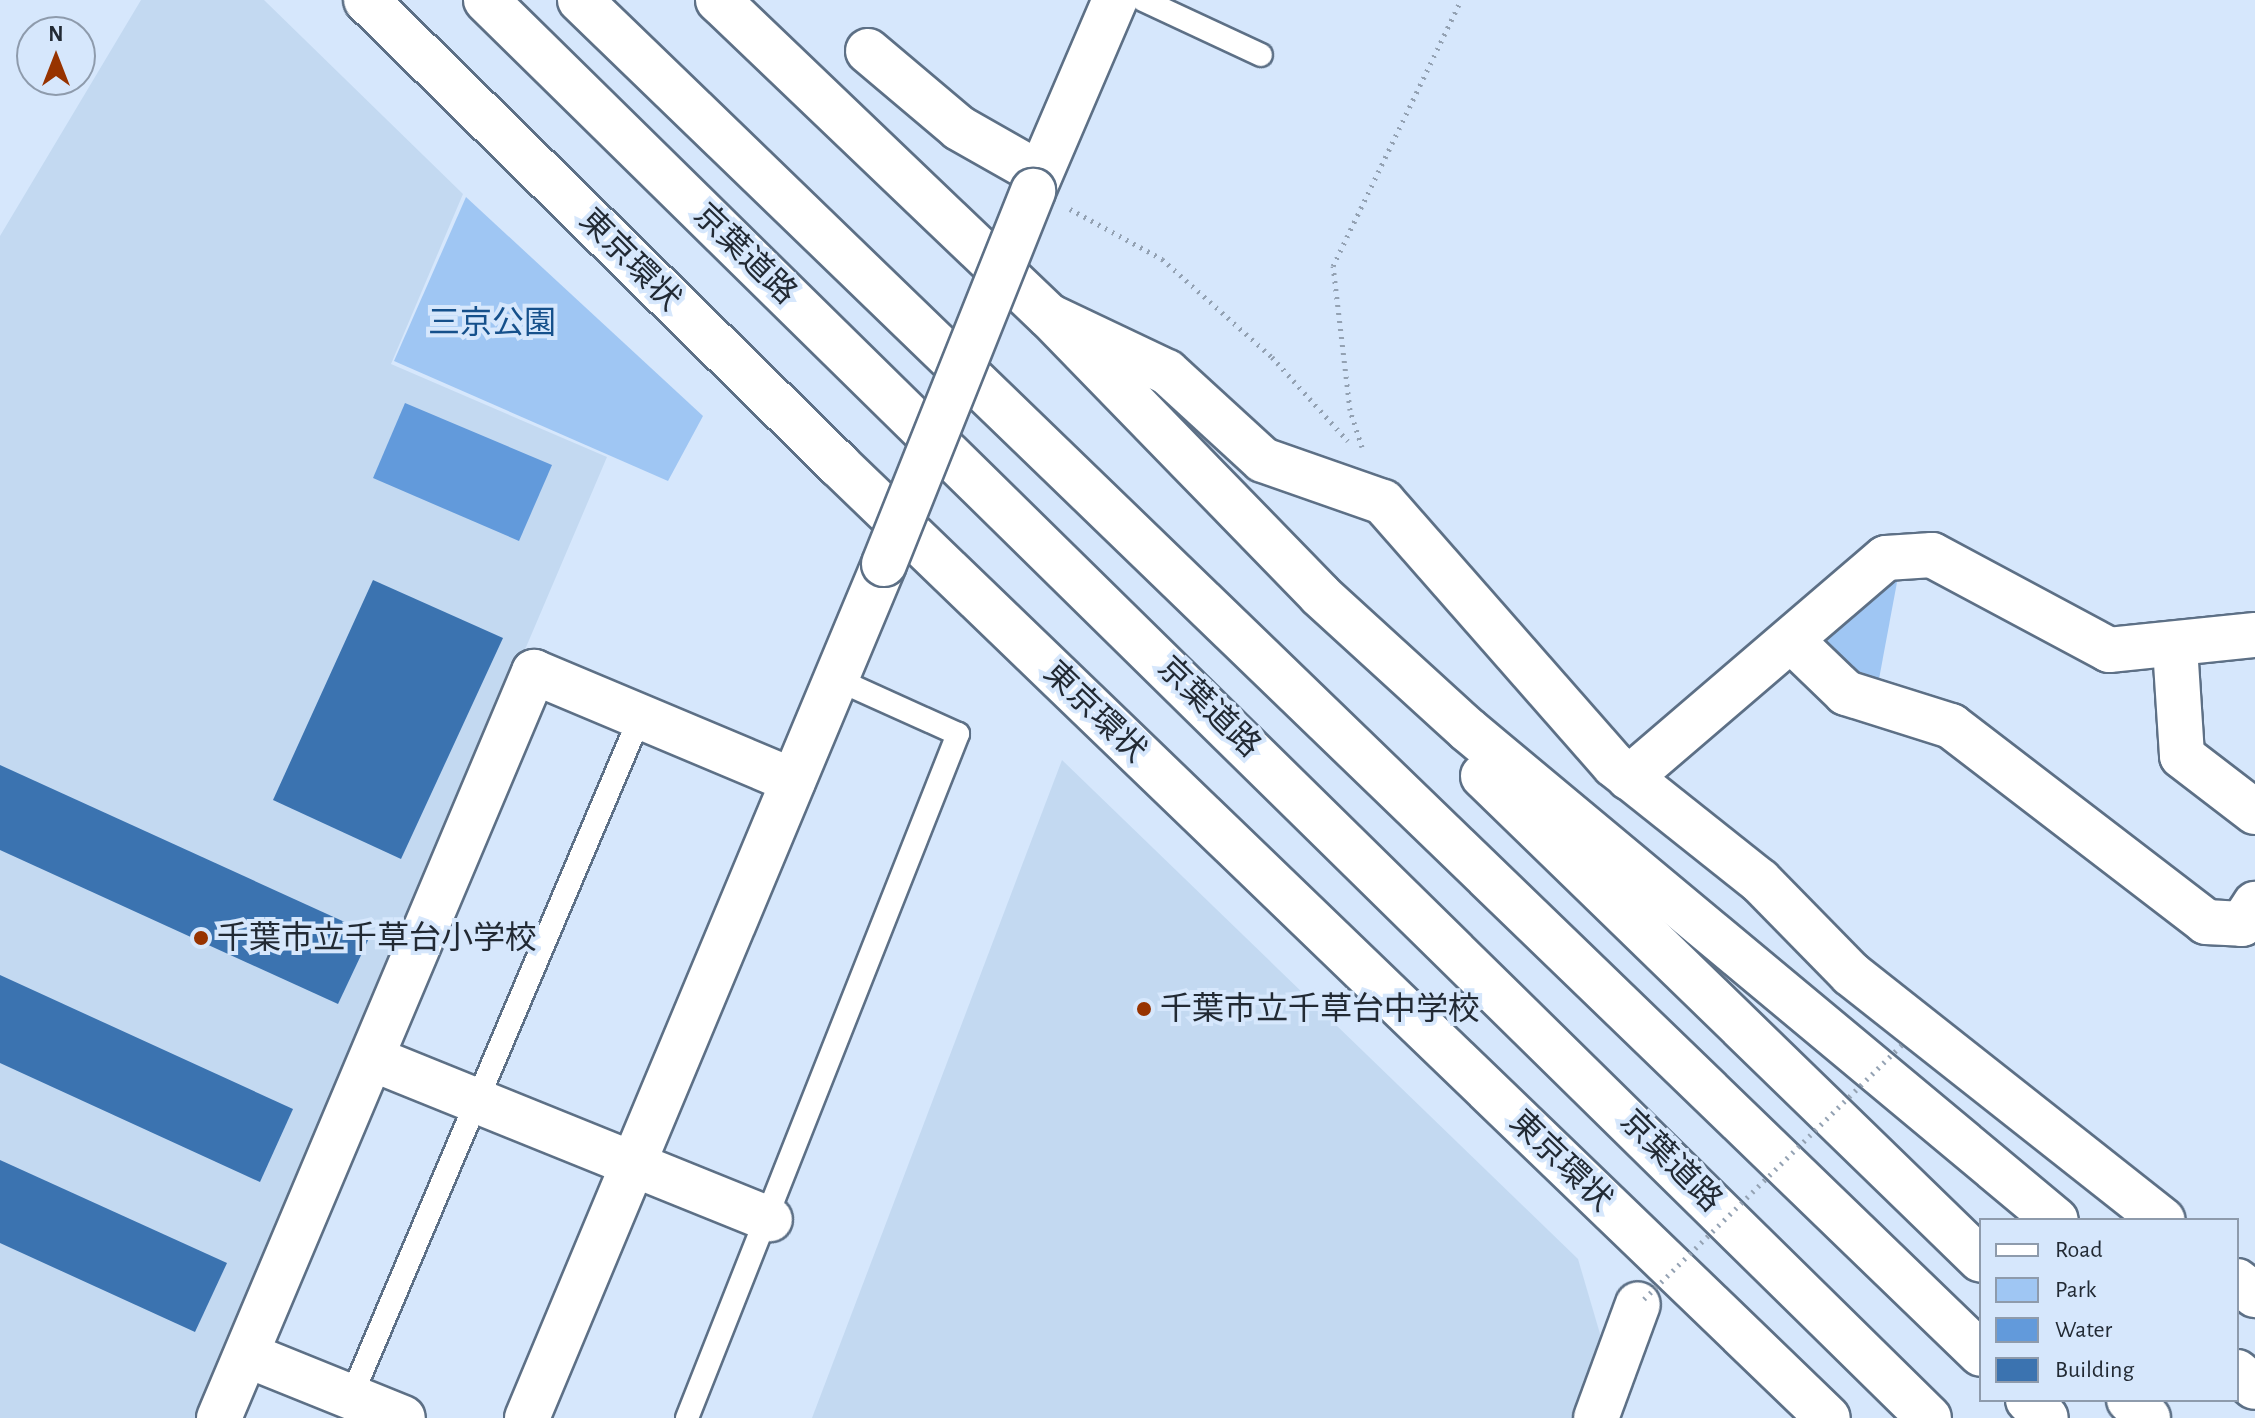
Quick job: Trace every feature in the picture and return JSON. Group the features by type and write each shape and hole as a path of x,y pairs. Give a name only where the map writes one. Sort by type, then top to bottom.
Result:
{"main road":[{"name":"東京環状","path":"366,0 839,465 1828,1418"},
{"name":"京葉道路","path":"486,0 1929,1418"},
{"name":"京葉道路","path":"580,0 1979,1352"},
{"path":"718,0 1049,316 1320,595 1468,730 2054,1218"},
{"path":"527,1418 884,564 1037,183 1115,0"},
{"path":"868,51 959,128 1037,183"},
{"path":"1049,316 1167,372 1263,460 1375,484 1530,676 1629,778 1760,881 1851,974 2159,1218"},
{"path":"1189,460 1221,522 1979,1258"},
{"path":"1629,778 1886,558 1932,555 2109,650 2175,647 2255,635"},
{"path":"1791,640 1846,693 1951,726 2206,922 2242,924 2255,904"},
{"path":"2175,647 2182,756 2255,812"},
{"path":"219,1418 534,672 793,781"},
{"path":"373,1059 770,1219"},
{"path":"2239,1283 2255,1295"},
{"path":"1596,1418 1641,1302"},
{"path":"247,1355 403,1418"},
{"path":"2239,1374 2255,1387"},
{"path":"2030,1402 2046,1418"},
{"path":"2131,1402 2148,1418"}],"lane":[{"path":"1143,0 1261,55"},
{"path":"687,1418 770,1219 958,734 836,679"},
{"path":"351,1397 640,717"}],"path":[{"path":"1375,484 1350,410 1333,266 1461,0"},
{"path":"1037,183 1162,259 1272,357 1375,484"},
{"path":"1641,1302 1903,1044"}],"shaded area":[{"name":"千葉市立千草台小学校","path":"141,0 264,0 463,194 391,364 607,457 198,1418 0,1418 0,236 84,96 96,96 96,75"},
{"name":"千葉市立千草台中学校","path":"1062,760 1578,1259 1603,1344 1576,1418 812,1418"}],"green space":[{"name":"三京公園","path":"466,197 703,416 668,481 394,361"},
{"path":"1900,566 1879,679 1839,664 1814,628"}],"water":[{"path":"405,403 552,465 519,541 373,478"}],"building":[{"path":"373,580 503,638 401,859 273,800"},
{"path":"0,765 371,934 338,1004 0,850"},
{"path":"0,975 293,1109 260,1182 0,1063"},
{"path":"0,1160 227,1263 195,1332 0,1243"}],"place":[{"name":"千葉市立千草台小学校","path":"201,938"},
{"name":"千葉市立千草台中学校","path":"1144,1009"}]}
